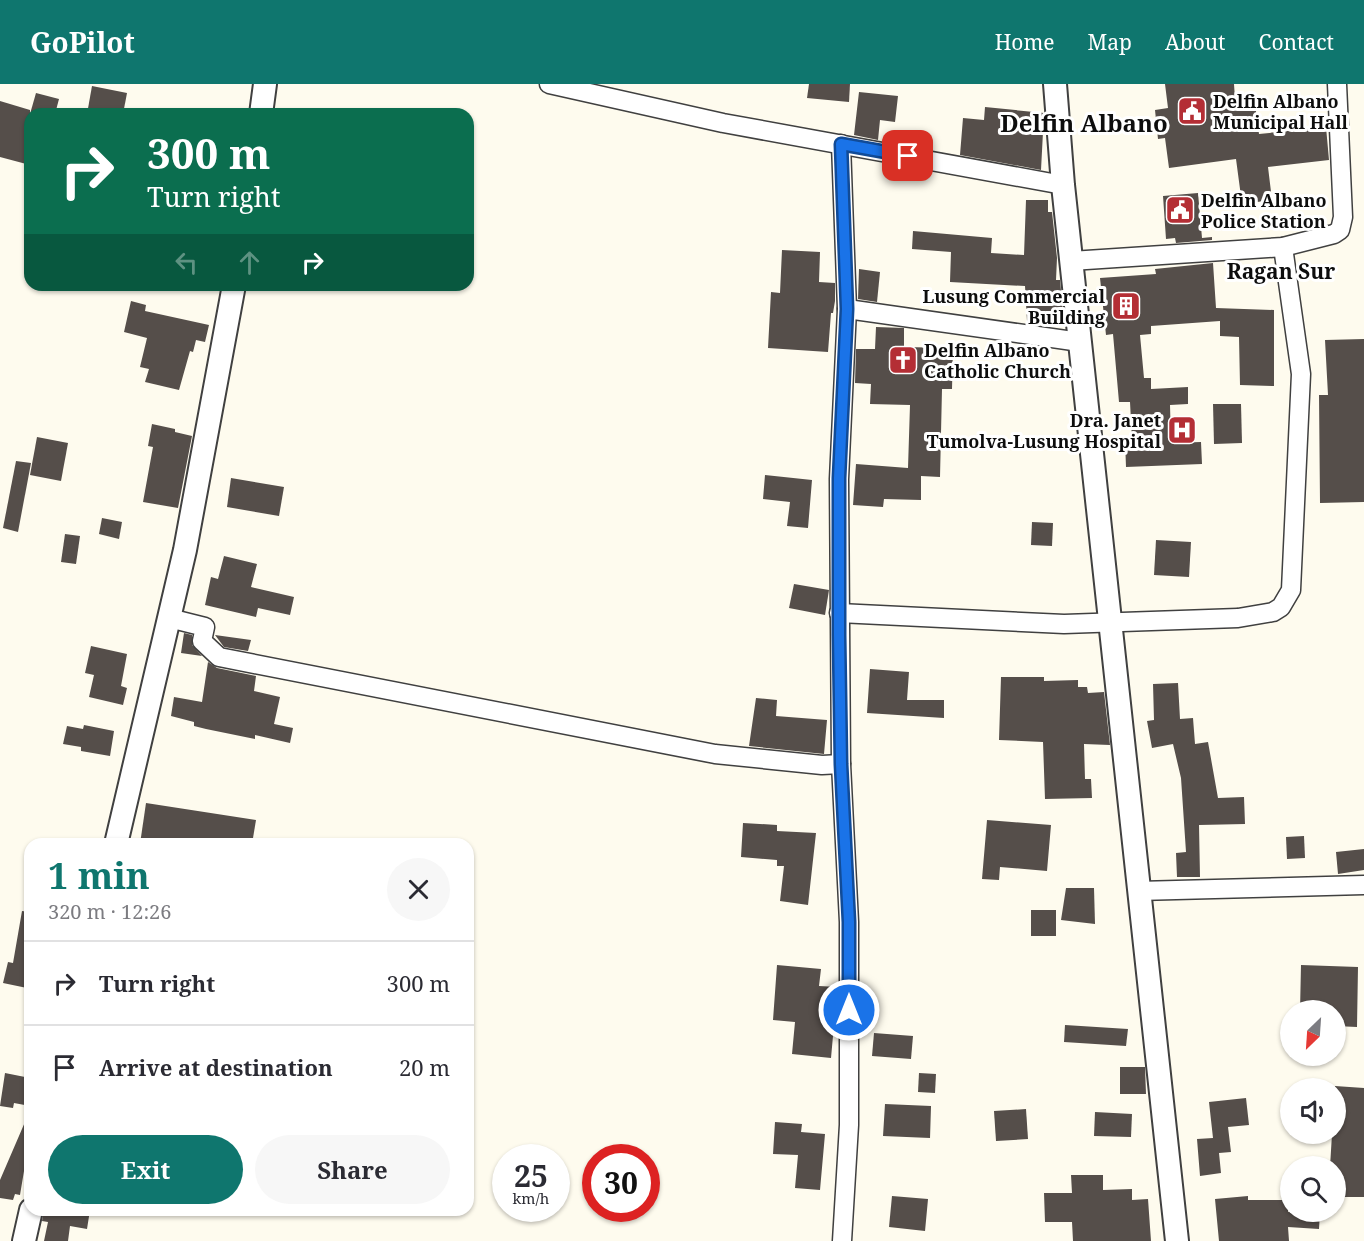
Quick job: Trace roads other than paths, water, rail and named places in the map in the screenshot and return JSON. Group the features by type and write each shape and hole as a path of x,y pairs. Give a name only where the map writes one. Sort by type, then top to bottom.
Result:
{"street":[{"path":"262,108 265,84"},
{"path":"549,84 723,123 1063,185"},
{"path":"1055,84 1071,261 1177,1241"},
{"path":"1071,261 1283,247 1334,234 1342,224 1342,159 1337,84"},
{"path":"841,144 847,309 839,478 839,613 841,764 849,922 849,1125 842,1241"},
{"path":"839,613 1064,624 1238,618 1273,612 1288,599 1291,590 1300,374 1283,247"},
{"path":"117,838 169,618 209,426 233,291"},
{"path":"847,309 1080,342"},
{"path":"169,618 205,627 202,641 219,657 715,754 822,765 841,764"},
{"path":"1138,891 1364,885"},
{"path":"24,1241 30,1216"}],"place":[{"name":"Delfin Albano Municipal Hall","path":"1192,111"},
{"name":"Delfin Albano Police Station","path":"1180,210"},
{"name":"Lusung Commercial Building","path":"1126,306"},
{"name":"Delfin Albano Catholic Church","path":"903,360"},
{"name":"Dra. Janet Tumolva-Lusung Hospital","path":"1182,430"}],"district":[{"name":"Delfin Albano","path":"1084,122"},
{"name":"Ragan Sur","path":"1281,271"}]}
